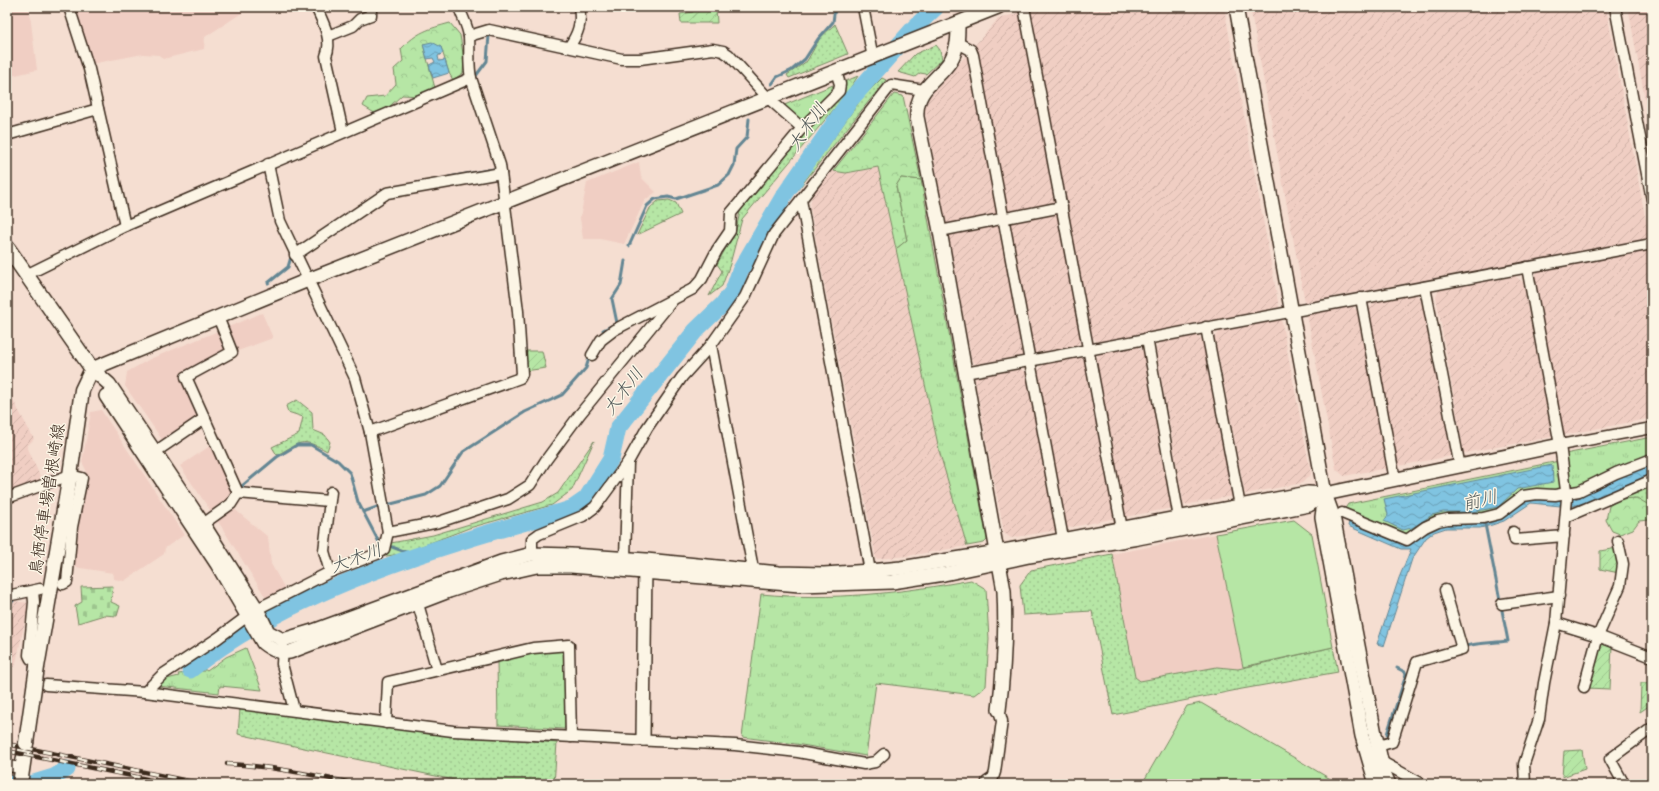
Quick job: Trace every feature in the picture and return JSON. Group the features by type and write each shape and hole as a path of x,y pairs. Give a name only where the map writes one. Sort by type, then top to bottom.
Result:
{"main road":[{"path":"7,247 92,369"},
{"name":"鳥栖停車場曽根崎線","path":"20,784 37,664 70,474 82,390 92,369"}],"street":[{"path":"68,7 89,69 125,226"},
{"path":"316,7 328,36 328,50 326,56 343,132"},
{"path":"328,36 353,26 360,19 371,15 371,7"},
{"path":"370,432 520,378 522,374 518,311 501,173 471,78 469,66 469,36 459,7"},
{"path":"569,47 577,35 580,24 579,7"},
{"path":"92,369 308,280 873,58 998,7"},
{"path":"1024,7 1122,529"},
{"path":"1236,7 1293,311 1325,494 1333,516 1378,746 1389,784"},
{"path":"1615,7 1652,200"},
{"path":"866,9 873,58"},
{"path":"958,24 958,43 950,60 924,90 916,105 999,557 1004,592 1006,632 1004,671 999,710 1002,721 995,772 993,778 987,782 988,784"},
{"path":"469,36 489,30 622,58 640,59 713,49 723,51 729,55 768,98 802,128"},
{"path":"958,43 971,50 974,55 1063,539"},
{"path":"592,355 601,340 614,330 693,289 702,278 717,250 730,231 731,213 802,128 839,91 840,84 836,72"},
{"path":"26,275 125,226 471,78"},
{"path":"532,554 532,539 539,534 583,516 595,507 628,462 647,428 682,377 711,345 745,297 774,234 892,85 924,90"},
{"path":"7,135 98,109"},
{"path":"146,692 162,675 218,638 252,612 330,572 377,554 384,549 388,532 370,432 354,378 280,222 268,164"},
{"path":"295,255 387,194 501,173"},
{"path":"801,200 870,571"},
{"path":"940,232 1062,207"},
{"path":"964,373 1652,244"},
{"path":"1525,784 1524,764 1539,719 1544,683 1556,624 1567,504 1560,445 1527,267"},
{"path":"1425,287 1460,467"},
{"path":"1361,298 1396,480"},
{"path":"388,532 439,522 508,499 530,485 546,460 580,414 672,301"},
{"path":"218,317 232,352 186,377 238,493"},
{"path":"1206,327 1240,506"},
{"path":"1147,338 1179,518"},
{"path":"711,345 753,570"},
{"path":"92,369 109,384 203,524 264,635 283,646"},
{"path":"92,369 106,395 252,612"},
{"path":"155,452 205,418"},
{"path":"283,646 313,631 417,598 501,574 537,566 571,566 800,585 842,585 914,578 999,557 1063,539 1308,493 1325,494 1560,445 1652,428"},
{"path":"1567,504 1579,491 1616,472 1652,459"},
{"path":"625,558 628,462"},
{"path":"7,498 70,474 82,478 72,527 68,582 62,584"},
{"path":"1567,504 1652,480"},
{"path":"238,493 330,496 324,551 330,572"},
{"path":"203,524 230,504 238,493"},
{"path":"417,598 501,562 532,554 625,558 779,573 824,574 870,571 999,557 1301,506 1309,504 1325,494"},
{"path":"1325,494 1322,517 1362,736 1376,784"},
{"path":"1342,513 1407,540 1425,527 1438,521 1448,519 1483,518 1499,514 1524,496 1537,494 1555,495 1567,504"},
{"path":"1513,532 1515,540 1564,536"},
{"path":"1584,688 1598,636 1621,580 1623,564 1618,541"},
{"path":"642,739 646,560"},
{"path":"7,596 36,590 29,655 37,664"},
{"path":"1378,746 1392,742 1417,662 1462,649 1445,590"},
{"path":"1502,604 1559,596"},
{"path":"417,598 437,670"},
{"path":"1556,624 1598,636 1652,657"},
{"path":"386,723 388,682 532,648 569,645 570,737"},
{"path":"283,646 282,664 294,710"},
{"path":"46,685 146,692 453,731 736,744 798,752 864,764 874,762 884,754"},
{"path":"1624,784 1610,759 1652,728"},
{"path":"1382,762 1422,784"},
{"path":"7,766 22,768"}],"shaded area":[{"path":"7,7 29,7 37,70 7,77"},
{"path":"72,7 251,7 205,37 204,49 163,59 159,55 143,54 91,64"},
{"path":"1036,7 1224,7 1279,307 1098,342 1091,336 1029,9"},
{"path":"1250,7 1606,7 1649,238 1305,302"},
{"path":"1628,7 1652,7 1652,137"},
{"path":"1018,13 1021,15 1082,337 1078,345 976,364 972,361 925,111 926,101 998,19"},
{"path":"639,162 641,177 656,192 645,200 624,244 600,239 583,239 580,218 587,183"},
{"path":"878,167 940,454 967,546 907,556 876,559 810,207 812,194 833,171 846,173"},
{"path":"1651,250 1652,418 1563,435 1534,278 1538,271"},
{"path":"1515,276 1523,282 1552,437 1464,453 1436,297 1439,290"},
{"path":"1415,294 1423,301 1451,456 1398,466 1369,310 1374,302"},
{"path":"1351,306 1358,311 1387,468 1344,476 1336,469 1307,314"},
{"path":"262,313 273,338 235,352 182,377 200,416 163,441 125,386 127,372 150,359"},
{"path":"1281,319 1311,474 1302,483 1245,494 1215,338 1220,331"},
{"path":"1197,335 1204,341 1232,496 1184,505 1156,349 1161,342"},
{"path":"1136,346 1144,352 1172,508 1124,517 1095,361 1100,353"},
{"path":"1079,357 1087,362 1116,518 1067,528 1038,371 1043,364"},
{"path":"1019,368 1027,374 1056,530 1011,538 1004,533 975,380 979,376"},
{"path":"7,389 34,439 27,446 42,481 7,493"},
{"path":"101,410 184,535 165,548 164,554 124,581 114,579 113,573 74,567 86,470 82,462 91,412"},
{"path":"213,444 234,489 227,503 268,537 271,564 285,589 266,598 221,526 180,466"},
{"path":"1216,534 1243,667 1238,669 1217,667 1140,681 1135,677 1112,554"},
{"path":"14,601 29,603 15,667 7,666 7,602"}],"green space":[{"path":"692,7 716,7 717,23 681,23 680,14 693,12"},
{"path":"450,23 460,35 464,60 463,73 453,80 449,73 441,47 423,44 435,88 420,96 402,95 388,108 376,114 363,106 367,98 385,96 396,84 394,69 403,61 401,49 407,43 423,32"},
{"path":"835,24 848,54 789,78 787,75 807,61 820,38"},
{"path":"936,45 940,50 942,59 926,74 920,73 915,77 898,72 915,54"},
{"path":"858,76 845,96 742,219 730,264 722,286 709,296 722,271 717,264 736,230 741,207 823,110 843,92 846,81"},
{"path":"882,78 886,80 792,197 861,99"},
{"path":"833,85 831,92 802,123 782,106"},
{"path":"894,94 903,96 921,180 901,178 896,186 907,240 896,249 878,167 846,173 833,171"},
{"path":"901,178 921,180 987,540 984,543 967,546 940,454 896,249 907,240 896,186"},
{"path":"669,200 676,203 681,214 637,235 650,208 658,201"},
{"path":"524,351 542,351 546,368 525,371"},
{"path":"297,400 312,412 313,430 325,435 330,442 327,451 312,444 301,443 277,455 272,447 299,434 303,417 288,412 286,406"},
{"path":"1652,437 1652,455 1577,487 1572,487 1565,454"},
{"path":"594,441 572,490 552,505 469,528 401,554 379,557 391,543 433,535 543,502 558,493"},
{"path":"1559,461 1564,489 1407,537 1344,510 1348,504"},
{"path":"1652,483 1652,507 1620,499 1609,506 1607,501"},
{"path":"1637,498 1652,507 1652,525 1649,520 1639,521 1633,529 1620,534 1612,531 1606,520 1609,506 1620,499"},
{"path":"1294,520 1312,534 1333,647 1243,667 1216,534"},
{"path":"1617,548 1619,573 1600,569 1600,551"},
{"path":"1112,554 1135,677 1140,681 1217,667 1238,669 1333,647 1338,672 1242,689 1113,715 1092,611 1023,615 1020,585 1031,570"},
{"path":"971,580 986,589 989,639 986,686 974,695 876,683 866,756 796,744 742,737 761,594 814,597 840,596 919,589"},
{"path":"113,586 111,602 120,606 117,616 104,615 78,623 75,606 82,602 81,587"},
{"path":"1600,641 1612,646 1610,689 1586,688"},
{"path":"246,648 262,690 220,686 219,693 158,686 163,680 179,676 178,674 204,671 204,669 207,671 226,657"},
{"path":"562,651 565,655 564,729 498,725 497,661 533,653"},
{"path":"1641,683 1652,683 1652,704 1640,712"},
{"path":"1201,703 1339,784 1142,784 1187,706"},
{"path":"240,709 449,734 557,743 554,784 473,784 238,734"},
{"path":"1582,750 1585,769 1562,777 1564,751"}],"water":[{"path":"432,42 441,47 443,53 438,56 439,61 445,60 449,73 433,78 429,65 435,62 433,58 427,59 423,44"},
{"path":"1652,464 1652,474 1585,506 1583,503 1570,507 1531,503 1504,521 1492,525 1480,528 1446,528 1434,532 1426,538 1412,559 1384,646 1377,644 1399,578 1411,549 1401,549 1348,526 1349,522 1404,545 1408,544 1435,524 1476,522 1524,499 1575,499 1581,497 1580,495"},
{"name":"前川","path":"1552,465 1553,482 1517,489 1498,507 1472,512 1443,512 1432,515 1412,528 1403,530 1384,521 1388,515 1384,499"}],"waterway":[{"path":"772,84 777,77 792,70 805,59 818,39 833,22 835,7"},
{"name":"大木川","path":"190,670 230,641 274,616 320,594 367,574 416,556 573,508 586,499 611,459 618,428 696,330 723,304 733,291 740,271 783,197 851,99 914,28 936,7"},
{"path":"475,77 487,61 489,35"},
{"path":"629,246 647,206 655,199 668,197 676,199 718,185 729,175 734,165 736,149 747,137 749,119"},
{"path":"449,177 494,169"},
{"path":"268,283 288,267 291,257"},
{"path":"603,330 617,323 612,299 621,285 625,261"},
{"path":"387,505 426,495 440,486 463,452 525,412 562,395 586,368 590,355"},
{"path":"242,486 277,457 297,445 311,445 338,461 350,473 358,502 380,544"},
{"path":"363,512 377,507"},
{"path":"1466,646 1508,641 1485,524"},
{"path":"392,547 419,557"},
{"path":"7,602 13,601"},
{"path":"1387,734 1406,675 1405,672 1397,668"},
{"name":"大木川","path":"31,784 54,777 67,769"},
{"name":"大木川","path":"7,784 14,784"}],"railway":[{"path":"7,744 203,784"},
{"path":"7,751 172,784"},
{"path":"227,764 276,769 356,784"}]}
